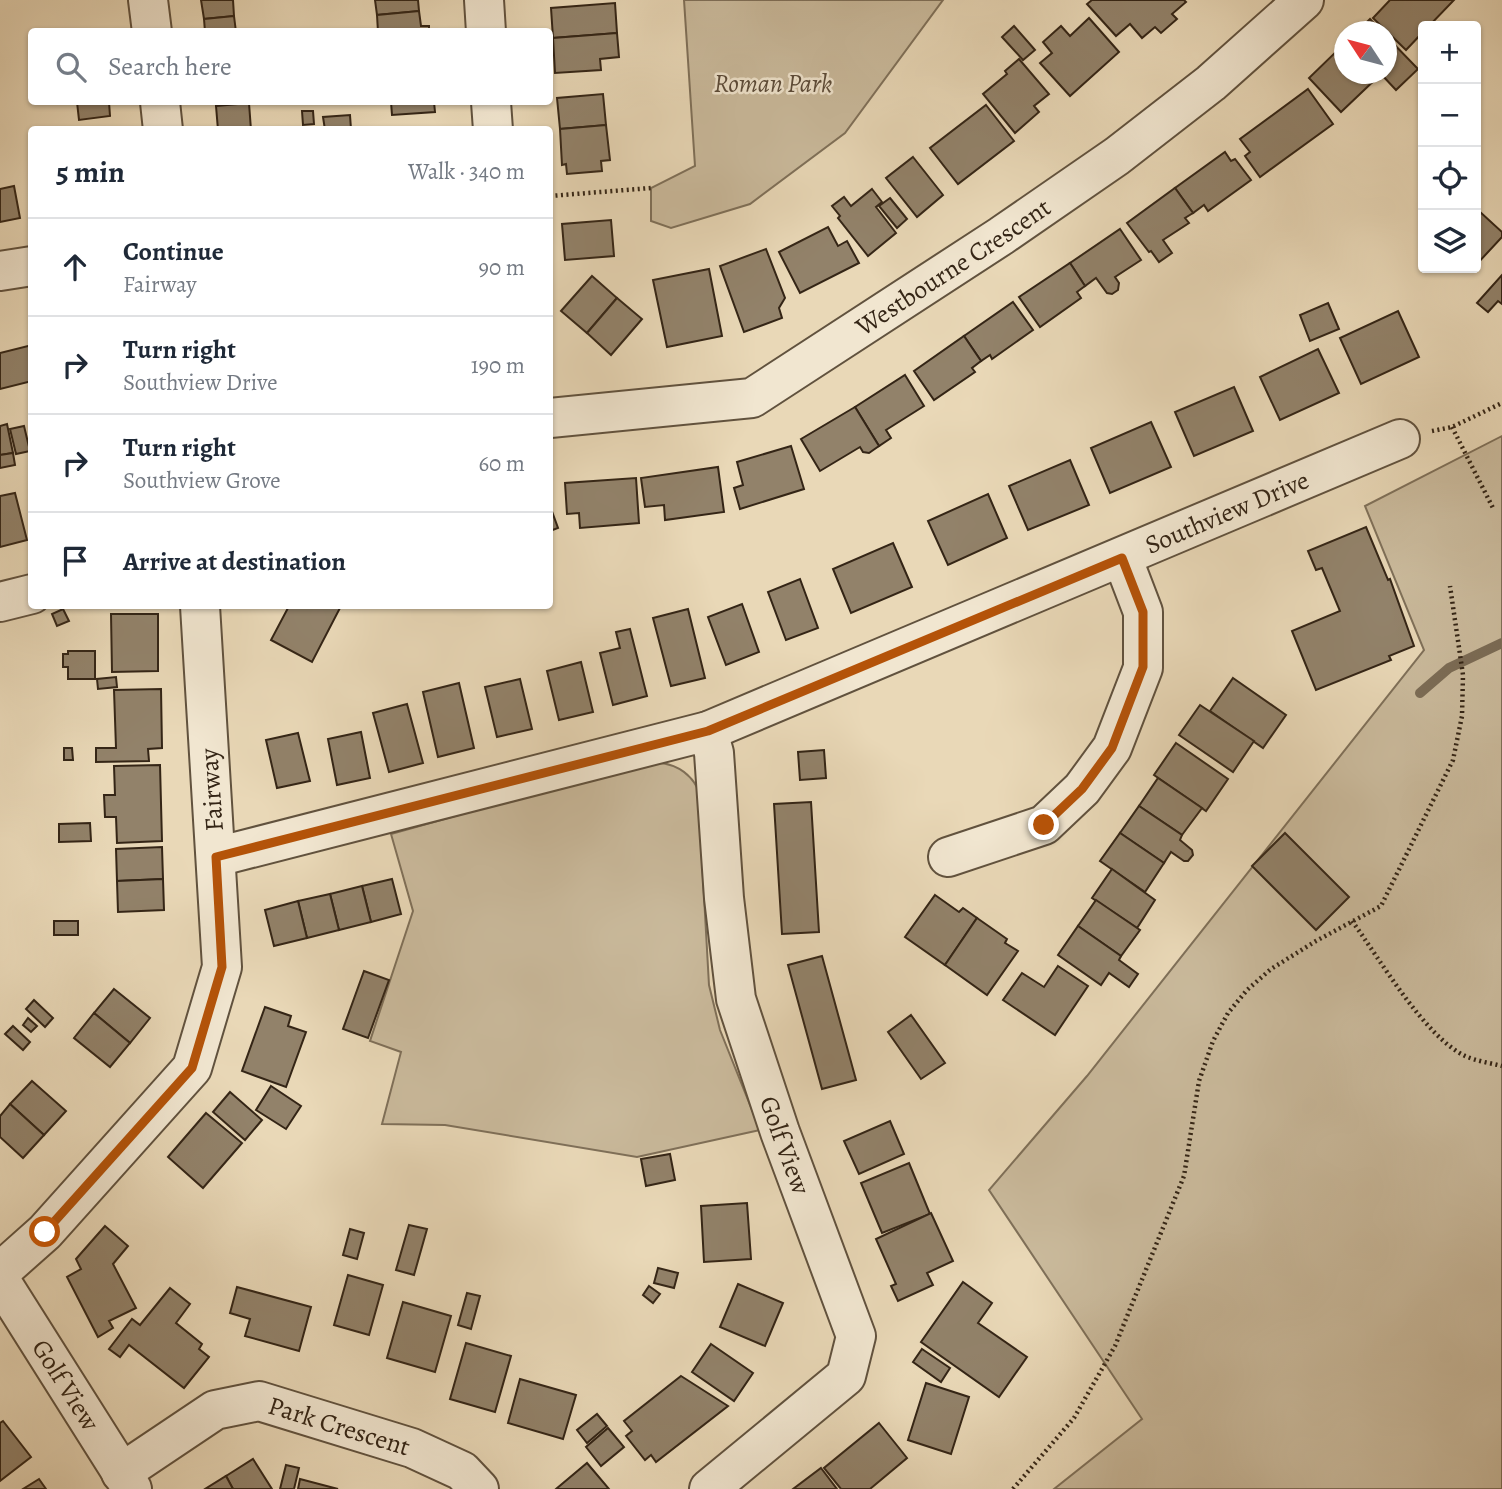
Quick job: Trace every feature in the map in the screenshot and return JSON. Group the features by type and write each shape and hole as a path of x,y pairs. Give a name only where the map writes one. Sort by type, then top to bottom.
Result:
{"street":[{"path":"148,0 152,28"},
{"path":"484,0 486,28"},
{"name":"Westbourne Crescent","path":"553,418 752,398 1001,236 1117,156 1211,83 1304,0"},
{"path":"160,105 163,126"},
{"path":"491,105 493,126"},
{"path":"0,271 28,267"},
{"name":"Southview Drive","path":"216,857 708,731 1400,439"},
{"path":"948,857 1044,825 1082,789 1112,748 1143,667 1143,612 1122,558"},
{"path":"0,602 28,595"},
{"name":"Fairway","path":"0,1272 45,1232 192,1068 222,967 200,609"},
{"name":"Golf View","path":"708,731 714,753 724,898 736,999 780,1132 856,1336 846,1376 709,1489"},
{"name":"Golf View","path":"0,1280 126,1481"},
{"name":"Park Crescent","path":"126,1481 215,1410 259,1401 412,1448 462,1471 479,1489"}],"path":[{"path":"553,196 651,188"},
{"path":"1400,439 1452,427 1502,403"},
{"path":"1452,427 1494,510"},
{"path":"1013,1489 1074,1418 1115,1346 1184,1176 1199,1081 1213,1041 1228,1013 1247,990 1271,969 1381,906 1453,760 1462,716 1463,675 1450,586"},
{"path":"1352,922 1416,1010 1444,1041 1465,1056 1502,1066"}],"green space":[{"name":"Roman Park","path":"684,0 943,0 845,133 750,204 671,228 651,221 651,188 695,166"},
{"path":"1502,436 1502,1489 1054,1489 1142,1419 989,1190 1087,1076 1424,650 1365,506"},
{"path":"649,762 665,763 678,768 689,776 698,789 709,985 720,1030 760,1130 637,1157 445,1125 382,1124 401,1052 370,1041 413,911 391,834"}],"building":[{"path":"201,0 233,0 234,16 204,19"},
{"path":"375,0 418,0 419,11 377,15"},
{"path":"1092,0 1186,2 1172,14 1177,19 1161,33 1155,27 1142,38 1130,24 1116,36 1087,4"},
{"path":"1390,0 1454,0 1434,21 1418,21 1418,37 1406,50 1397,41 1397,21 1376,21 1373,18"},
{"path":"615,3 617,33 553,38 551,8"},
{"path":"419,11 421,26 429,28 378,28 377,15"},
{"path":"234,16 236,28 205,28 204,19"},
{"path":"1089,18 1119,52 1070,96 1040,63 1052,53 1043,42 1061,26 1070,36"},
{"path":"1014,26 1035,50 1023,60 1002,37"},
{"path":"617,33 619,57 600,59 601,70 555,73 553,38"},
{"path":"1397,47 1418,69 1396,90 1390,84 1397,84"},
{"path":"1334,54 1334,84 1370,84 1341,112 1309,78"},
{"path":"1019,59 1049,94 1034,106 1039,112 1015,133 983,94 1007,74 1005,71"},
{"path":"1308,89 1333,124 1260,177 1245,156 1250,152 1240,139"},
{"path":"603,94 606,125 560,129 557,98"},
{"path":"77,105 109,105 110,116 79,120"},
{"path":"249,105 251,126 218,126 216,106"},
{"path":"391,105 434,105 435,112 392,115"},
{"path":"986,105 1014,141 958,184 930,148"},
{"path":"302,111 313,111 314,124 303,125"},
{"path":"350,115 351,126 324,126 323,117"},
{"path":"606,125 610,160 601,161 602,171 567,174 566,164 562,165 560,129"},
{"path":"1225,152 1231,161 1235,159 1251,180 1208,211 1204,205 1193,213 1175,188"},
{"path":"913,157 943,195 917,217 886,178"},
{"path":"14,186 20,218 0,222 0,189"},
{"path":"1175,188 1193,213 1185,218 1189,223 1163,240 1172,253 1159,262 1127,223"},
{"path":"872,189 882,202 876,207 896,233 868,256 838,218 840,216 832,206 844,197 851,206"},
{"path":"890,198 907,219 897,228 879,206"},
{"path":"1481,213 1502,232 1502,237 1481,260"},
{"path":"611,220 614,256 565,260 562,224"},
{"path":"828,227 838,246 847,241 859,263 800,293 779,252"},
{"path":"1120,229 1141,260 1115,277 1119,283 1118,290 1112,294 1107,293 1096,278 1085,286 1070,263"},
{"path":"766,249 785,298 779,308 782,318 744,332 720,266"},
{"path":"1070,263 1085,286 1077,292 1081,298 1040,327 1019,297"},
{"path":"709,269 722,336 667,347 653,280"},
{"path":"1502,275 1502,304 1498,301 1488,312 1477,303"},
{"path":"592,276 617,298 587,333 561,311"},
{"path":"617,298 642,319 611,355 587,333"},
{"path":"1013,302 1033,330 992,359 990,355 981,361 964,336"},
{"path":"1328,303 1339,329 1310,341 1300,315"},
{"path":"1398,311 1419,357 1361,384 1340,338"},
{"path":"964,336 981,361 972,368 975,372 934,400 914,371"},
{"path":"28,346 28,382 0,389 0,353"},
{"path":"1318,349 1339,393 1280,420 1260,377"},
{"path":"905,375 924,406 886,430 891,438 879,446 855,407"},
{"path":"1234,387 1253,431 1194,456 1175,412"},
{"path":"855,407 879,446 869,453 863,452 860,447 820,471 801,439"},
{"path":"1151,422 1171,467 1110,493 1091,448"},
{"path":"7,424 13,453 0,455 0,426"},
{"path":"24,426 28,451 16,454 10,429"},
{"path":"791,446 804,489 740,509 734,488 743,485 737,462"},
{"path":"13,453 15,465 0,468 0,455"},
{"path":"1070,460 1089,505 1028,530 1009,486"},
{"path":"718,467 724,512 665,520 664,505 645,507 641,478"},
{"path":"636,478 639,523 580,528 579,513 567,514 565,483"},
{"path":"15,493 27,540 0,547 0,496"},
{"path":"988,494 1007,538 948,565 928,521"},
{"path":"553,514 558,528 553,530"},
{"path":"1366,527 1388,580 1390,579 1414,646 1389,656 1391,660 1316,690 1292,631 1340,611 1322,568 1316,570 1308,551"},
{"path":"893,543 912,587 851,613 833,569"},
{"path":"800,579 818,628 786,640 768,592"},
{"path":"742,604 759,652 726,665 708,617"},
{"path":"63,609 69,621 57,626 52,614"},
{"path":"287,609 339,609 312,662 271,640"},
{"path":"688,609 705,678 671,686 653,618"},
{"path":"111,614 158,614 158,671 112,672"},
{"path":"630,629 647,696 613,705 600,653 620,648 616,632"},
{"path":"68,651 95,651 95,679 68,679 68,667 63,667 63,654 68,654"},
{"path":"581,662 593,712 559,720 547,671"},
{"path":"116,677 117,687 98,689 97,679"},
{"path":"1233,678 1286,715 1263,748 1210,711"},
{"path":"520,679 532,729 497,737 485,687"},
{"path":"459,683 474,748 438,757 423,692"},
{"path":"161,689 162,748 148,749 149,761 96,762 96,748 116,748 114,690"},
{"path":"407,704 423,763 389,772 373,713"},
{"path":"1200,705 1254,741 1233,772 1179,735"},
{"path":"361,732 370,778 337,785 328,739"},
{"path":"298,733 310,781 277,788 266,740"},
{"path":"1176,743 1228,779 1206,811 1154,775"},
{"path":"64,748 72,748 73,760 64,760"},
{"path":"824,750 826,778 800,780 798,752"},
{"path":"160,765 162,841 117,843 116,817 105,817 104,795 115,795 114,766"},
{"path":"1158,778 1202,808 1182,835 1139,806"},
{"path":"811,802 819,932 782,934 774,804"},
{"path":"1139,806 1182,835 1180,840 1192,850 1193,855 1188,861 1171,852 1164,863 1120,833"},
{"path":"90,823 91,841 59,842 59,824"},
{"path":"1120,833 1164,863 1145,892 1100,861"},
{"path":"1285,833 1349,897 1316,930 1252,866"},
{"path":"162,847 163,879 117,881 116,849"},
{"path":"1112,869 1155,900 1137,928 1092,898"},
{"path":"163,879 164,910 118,912 117,881"},
{"path":"392,879 401,914 371,922 362,886"},
{"path":"362,886 371,922 339,930 330,894"},
{"path":"330,894 339,930 307,938 298,901"},
{"path":"935,895 959,912 963,908 977,918 945,965 905,937"},
{"path":"1096,900 1140,930 1121,956 1078,926"},
{"path":"298,901 307,938 274,946 265,910"},
{"path":"977,918 1007,939 1005,943 1018,951 987,995 945,965"},
{"path":"54,921 78,921 78,935 54,935"},
{"path":"1078,926 1121,956 1119,960 1138,974 1129,987 1109,973 1101,985 1058,955"},
{"path":"822,956 856,1080 822,1089 788,965"},
{"path":"1058,966 1088,986 1055,1035 1003,1000 1022,973 1044,987"},
{"path":"364,971 389,980 368,1038 343,1029"},
{"path":"114,989 150,1018 130,1043 94,1013"},
{"path":"34,1000 53,1018 45,1027 26,1009"},
{"path":"265,1007 291,1016 288,1026 306,1032 286,1087 242,1071"},
{"path":"94,1013 130,1043 110,1067 74,1038"},
{"path":"911,1015 945,1063 921,1079 888,1032"},
{"path":"28,1018 37,1026 31,1032 23,1025"},
{"path":"13,1026 30,1042 23,1050 5,1034"},
{"path":"32,1081 66,1111 44,1135 10,1104"},
{"path":"271,1086 301,1106 286,1129 256,1110"},
{"path":"230,1092 262,1120 245,1140 213,1112"},
{"path":"10,1104 44,1135 23,1158 0,1137 0,1116"},
{"path":"206,1113 242,1143 203,1188 168,1157"},
{"path":"890,1121 904,1154 859,1174 844,1141"},
{"path":"670,1154 675,1180 646,1186 641,1159"},
{"path":"909,1163 930,1214 882,1233 861,1183"},
{"path":"747,1203 751,1259 704,1262 701,1206"},
{"path":"931,1213 953,1261 927,1273 933,1285 898,1301 891,1286 896,1284 876,1239"},
{"path":"409,1225 427,1229 414,1275 396,1270"},
{"path":"105,1226 128,1246 113,1264 136,1308 109,1321 113,1328 98,1337 67,1277 81,1269 76,1259"},
{"path":"350,1229 364,1233 357,1259 343,1255"},
{"path":"658,1268 678,1273 674,1288 654,1283"},
{"path":"348,1275 383,1285 369,1335 334,1325"},
{"path":"963,1282 992,1303 978,1323 1027,1357 999,1397 921,1342"},
{"path":"738,1284 783,1303 765,1346 720,1327"},
{"path":"649,1286 660,1294 653,1303 643,1295"},
{"path":"237,1287 311,1307 299,1351 245,1336 250,1319 230,1313"},
{"path":"170,1288 190,1304 176,1323 202,1344 199,1349 209,1357 184,1388 129,1345 120,1357 109,1349 132,1319 140,1325"},
{"path":"467,1293 480,1296 471,1329 458,1325"},
{"path":"403,1302 451,1316 435,1372 387,1358"},
{"path":"466,1343 511,1356 495,1412 450,1399"},
{"path":"711,1344 753,1373 734,1401 692,1372"},
{"path":"922,1349 950,1368 941,1382 913,1362"},
{"path":"681,1376 728,1406 656,1462 651,1455 645,1460 626,1436 632,1431 624,1421"},
{"path":"520,1379 576,1395 563,1439 508,1423"},
{"path":"926,1383 969,1397 951,1454 908,1440"},
{"path":"597,1414 607,1426 587,1443 577,1430"},
{"path":"3,1421 31,1457 0,1481 0,1423"},
{"path":"879,1423 907,1458 870,1489 841,1489 824,1468"},
{"path":"608,1428 624,1447 601,1466 586,1447"},
{"path":"253,1459 272,1489 233,1489 226,1476"},
{"path":"587,1463 609,1489 556,1489"},
{"path":"286,1465 299,1468 294,1489 280,1489"},
{"path":"821,1468 837,1489 793,1489"},
{"path":"226,1476 233,1489 205,1489"},
{"path":"39,1479 46,1489 23,1489"},
{"path":"300,1479 338,1489 298,1489"}],"waterway":[{"path":"1420,693 1449,668 1502,643"}],"route":[{"path":"45,1232 192,1068 222,967 216,857 708,731 1122,558 1143,612 1143,667 1112,748 1082,789 1044,825"}]}
